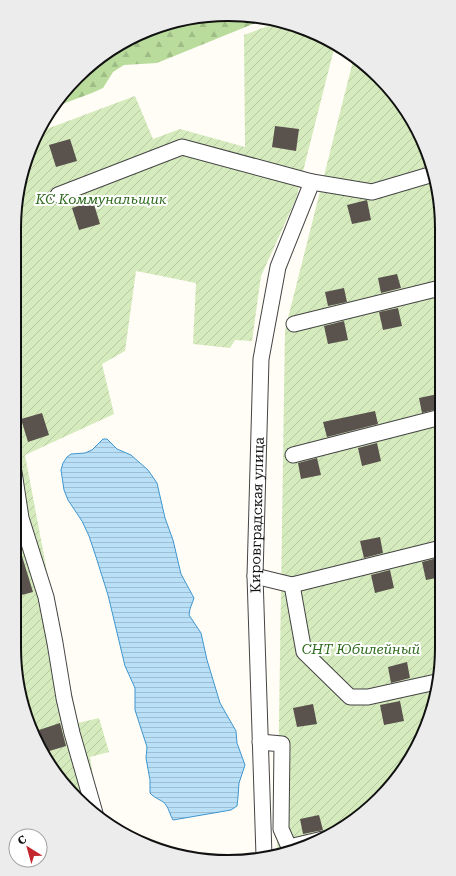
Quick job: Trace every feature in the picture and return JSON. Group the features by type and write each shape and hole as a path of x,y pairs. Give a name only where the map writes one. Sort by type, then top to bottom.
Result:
{"street":[{"path":"58,194 182,147 312,182 372,192 428,175"},
{"name":"Кировградская улица","path":"264,852 255,576 261,359 278,267 312,182"},
{"path":"294,324 435,289"},
{"path":"293,455 435,419"},
{"path":"21,518 46,597 64,698 72,733 93,804"},
{"path":"255,576 292,585 435,549"},
{"path":"292,585 304,652 350,697 368,697 432,683"},
{"path":"260,742 282,744 281,829 289,846"}],"green space":[{"path":"214,21 242,21 255,23 157,63 124,65 113,72 103,88 63,104 92,72 113,56 136,42 161,32 188,25"},
{"name":"КС Коммунальщик","path":"270,25 295,32 320,42 334,50 296,199 261,276 252,341 235,340 230,348 193,344 196,283 136,271 125,351 102,364 114,414 25,455 51,593 78,723 99,718 109,752 90,757 99,809 72,784 56,763 42,740 28,702 21,662 21,214 25,188 32,161 46,129 135,96 153,139 180,129 245,147 244,35"},
{"name":"СНТ Юбилейный","path":"353,63 384,92 400,113 414,136 428,174 435,214 435,662 428,702 414,740 400,763 384,784 364,804 332,827 320,834 277,849 285,330"}],"water":[{"path":"103,439 107,439 117,449 131,455 148,470 157,483 181,574 194,598 189,615 201,633 207,660 220,703 236,731 237,743 245,765 239,783 237,806 231,810 173,820 165,803 150,793 150,780 146,758 147,747 135,710 135,688 125,666 108,595 89,536 82,521 68,500 64,490 61,470 63,463 71,454 85,453 92,450"}],"building":[{"path":"275,126 299,129 296,151 272,147"},
{"path":"70,139 77,161 56,167 49,145"},
{"path":"367,200 371,220 352,224 347,205"},
{"path":"93,201 100,224 79,230 72,208"},
{"path":"397,274 401,288 381,293 378,278"},
{"path":"344,288 347,302 328,306 325,292"},
{"path":"398,308 402,326 383,330 379,312"},
{"path":"344,321 348,340 328,344 324,326"},
{"path":"435,395 435,410 422,413 419,398"},
{"path":"375,411 378,424 327,437 323,422"},
{"path":"42,413 49,435 28,442 21,419"},
{"path":"377,443 381,461 362,466 358,448"},
{"path":"317,458 321,475 301,479 298,463"},
{"path":"380,537 383,553 364,558 360,541"},
{"path":"21,553 33,592 21,595"},
{"path":"435,559 435,578 426,580 422,562"},
{"path":"390,570 394,588 375,593 371,575"},
{"path":"407,662 410,678 391,683 388,667"},
{"path":"400,701 404,721 384,725 380,705"},
{"path":"313,704 317,724 297,727 293,708"},
{"path":"60,723 66,746 49,751 42,741 39,730"},
{"path":"319,815 323,830 303,834 300,819"}]}
